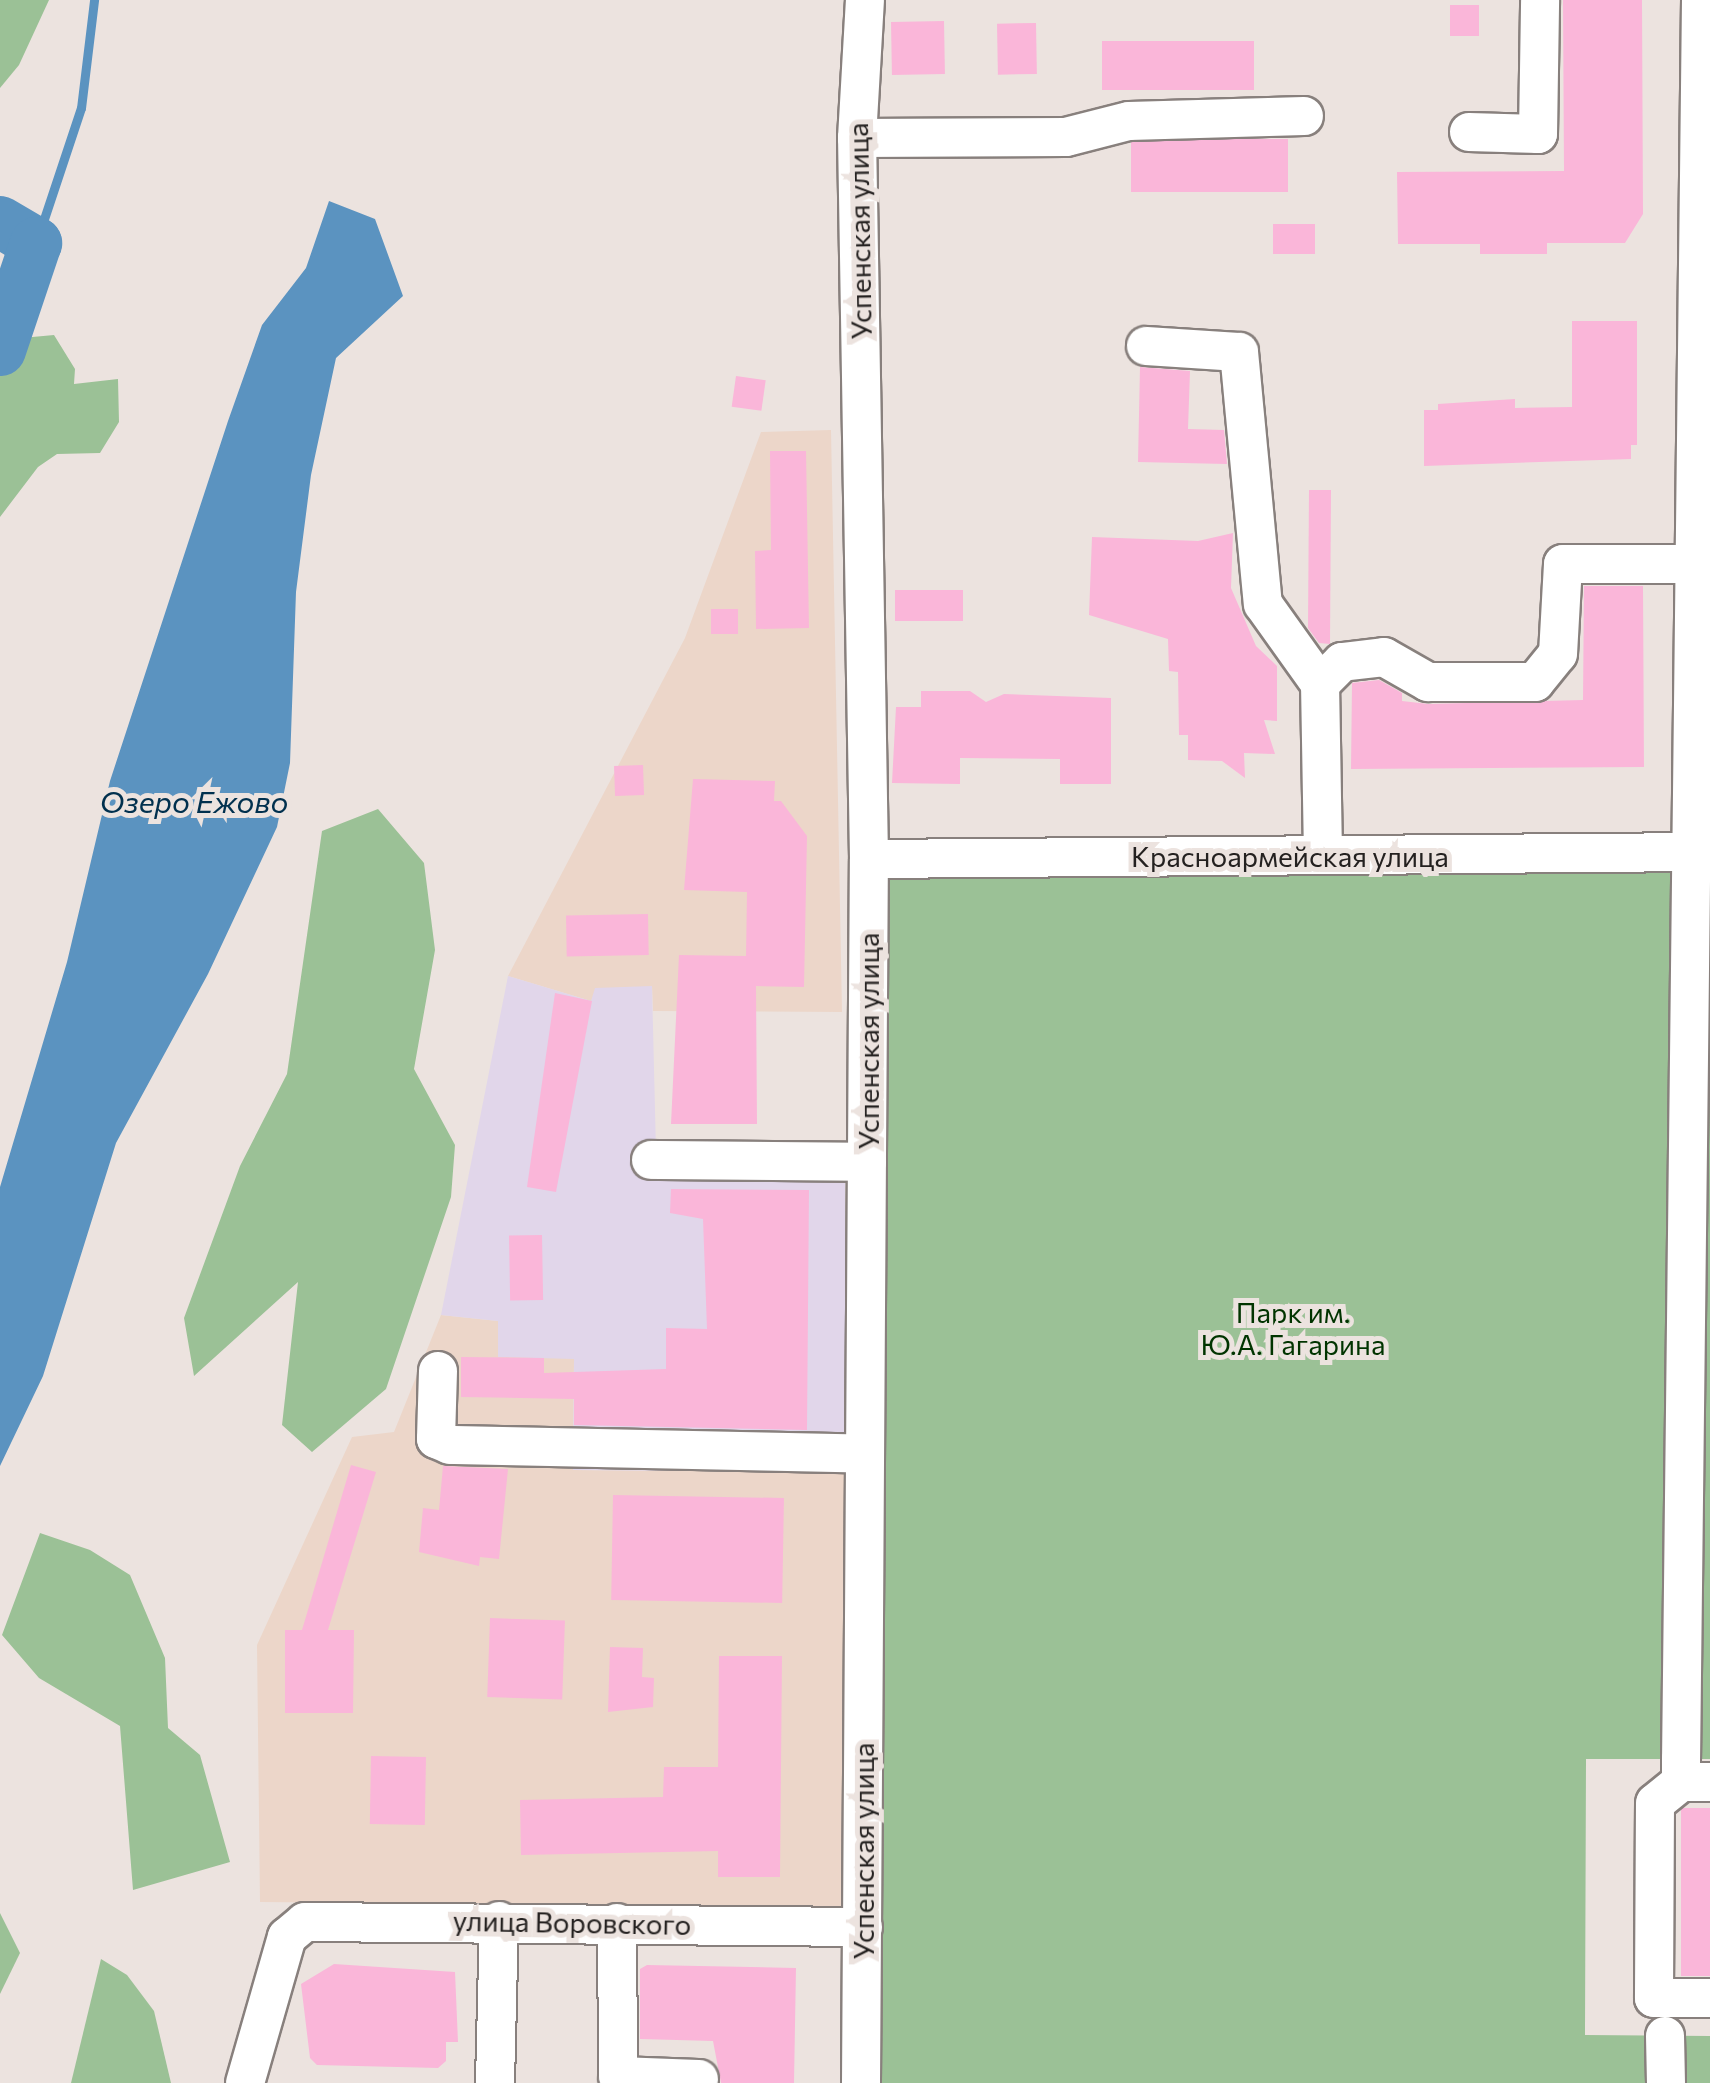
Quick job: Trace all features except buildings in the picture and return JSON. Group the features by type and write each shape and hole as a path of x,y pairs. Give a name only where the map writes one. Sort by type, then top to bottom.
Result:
{"street":[{"name":"Успенская улица","path":"861,2083 869,859 856,138 865,0"},
{"path":"1470,132 1538,134 1540,0"},
{"path":"1701,0 1702,448 1694,564 1700,852 1696,1782 1655,1803 1654,1998 1710,1998"},
{"path":"856,138 1066,137 1128,121 1304,116"},
{"path":"1146,346 1239,352 1263,604 1320,684 1323,856"},
{"path":"1320,684 1342,662 1384,658 1428,682 1536,682 1558,654 1563,564 1694,564"},
{"name":"Красноармейская улица","path":"869,859 1700,852"},
{"path":"651,1160 866,1162"},
{"path":"438,1371 436,1439 450,1445 864,1454"},
{"name":"улица Воровского","path":"245,2083 287,1937 305,1922 327,1918 862,1927"},
{"path":"496,2083 500,1921"},
{"path":"617,1923 618,2076 698,2079"},
{"path":"1665,2036 1666,2083"}],"shaded area":[{"path":"831,430 842,1012 653,1011 652,986 591,1001 508,976 685,638 761,432"},
{"path":"508,976 591,1001 595,988 652,986 656,1151 845,1151 845,1472 573,1470 574,1359 498,1357 498,1321 441,1315"},
{"path":"441,1315 498,1321 574,1359 573,1470 845,1472 849,1897 843,1907 260,1902 257,1645 352,1437 394,1432"}],"green space":[{"path":"0,0 49,0 19,65 0,88"},
{"path":"54,335 75,369 74,384 118,379 119,422 100,453 57,454 38,467 0,517 0,340"},
{"path":"378,809 424,863 435,950 414,1069 455,1145 451,1197 386,1389 312,1452 282,1425 298,1282 194,1376 184,1318 240,1166 287,1074 322,831"},
{"name":"Парк им. Ю.А. Гагарина","path":"1710,852 1710,1759 1586,1759 1585,2035 1710,2036 1710,2083 875,2083 877,897 892,871"},
{"path":"40,1533 90,1550 130,1575 165,1658 168,1728 200,1755 230,1862 133,1890 120,1726 39,1678 2,1635"},
{"path":"0,1913 20,1953 0,1994"},
{"path":"101,1959 127,1975 154,2011 171,2083 71,2083"}],"water":[{"name":"Озеро Ежово","path":"329,201 375,219 403,296 336,358 311,475 296,592 290,763 277,827 208,974 116,1143 43,1376 0,1466 0,1187 67,962 110,781 228,421 262,325 306,268"}],"waterway":[{"path":"36,243 81,108 94,0"},
{"path":"0,222 36,243 0,350"}]}
